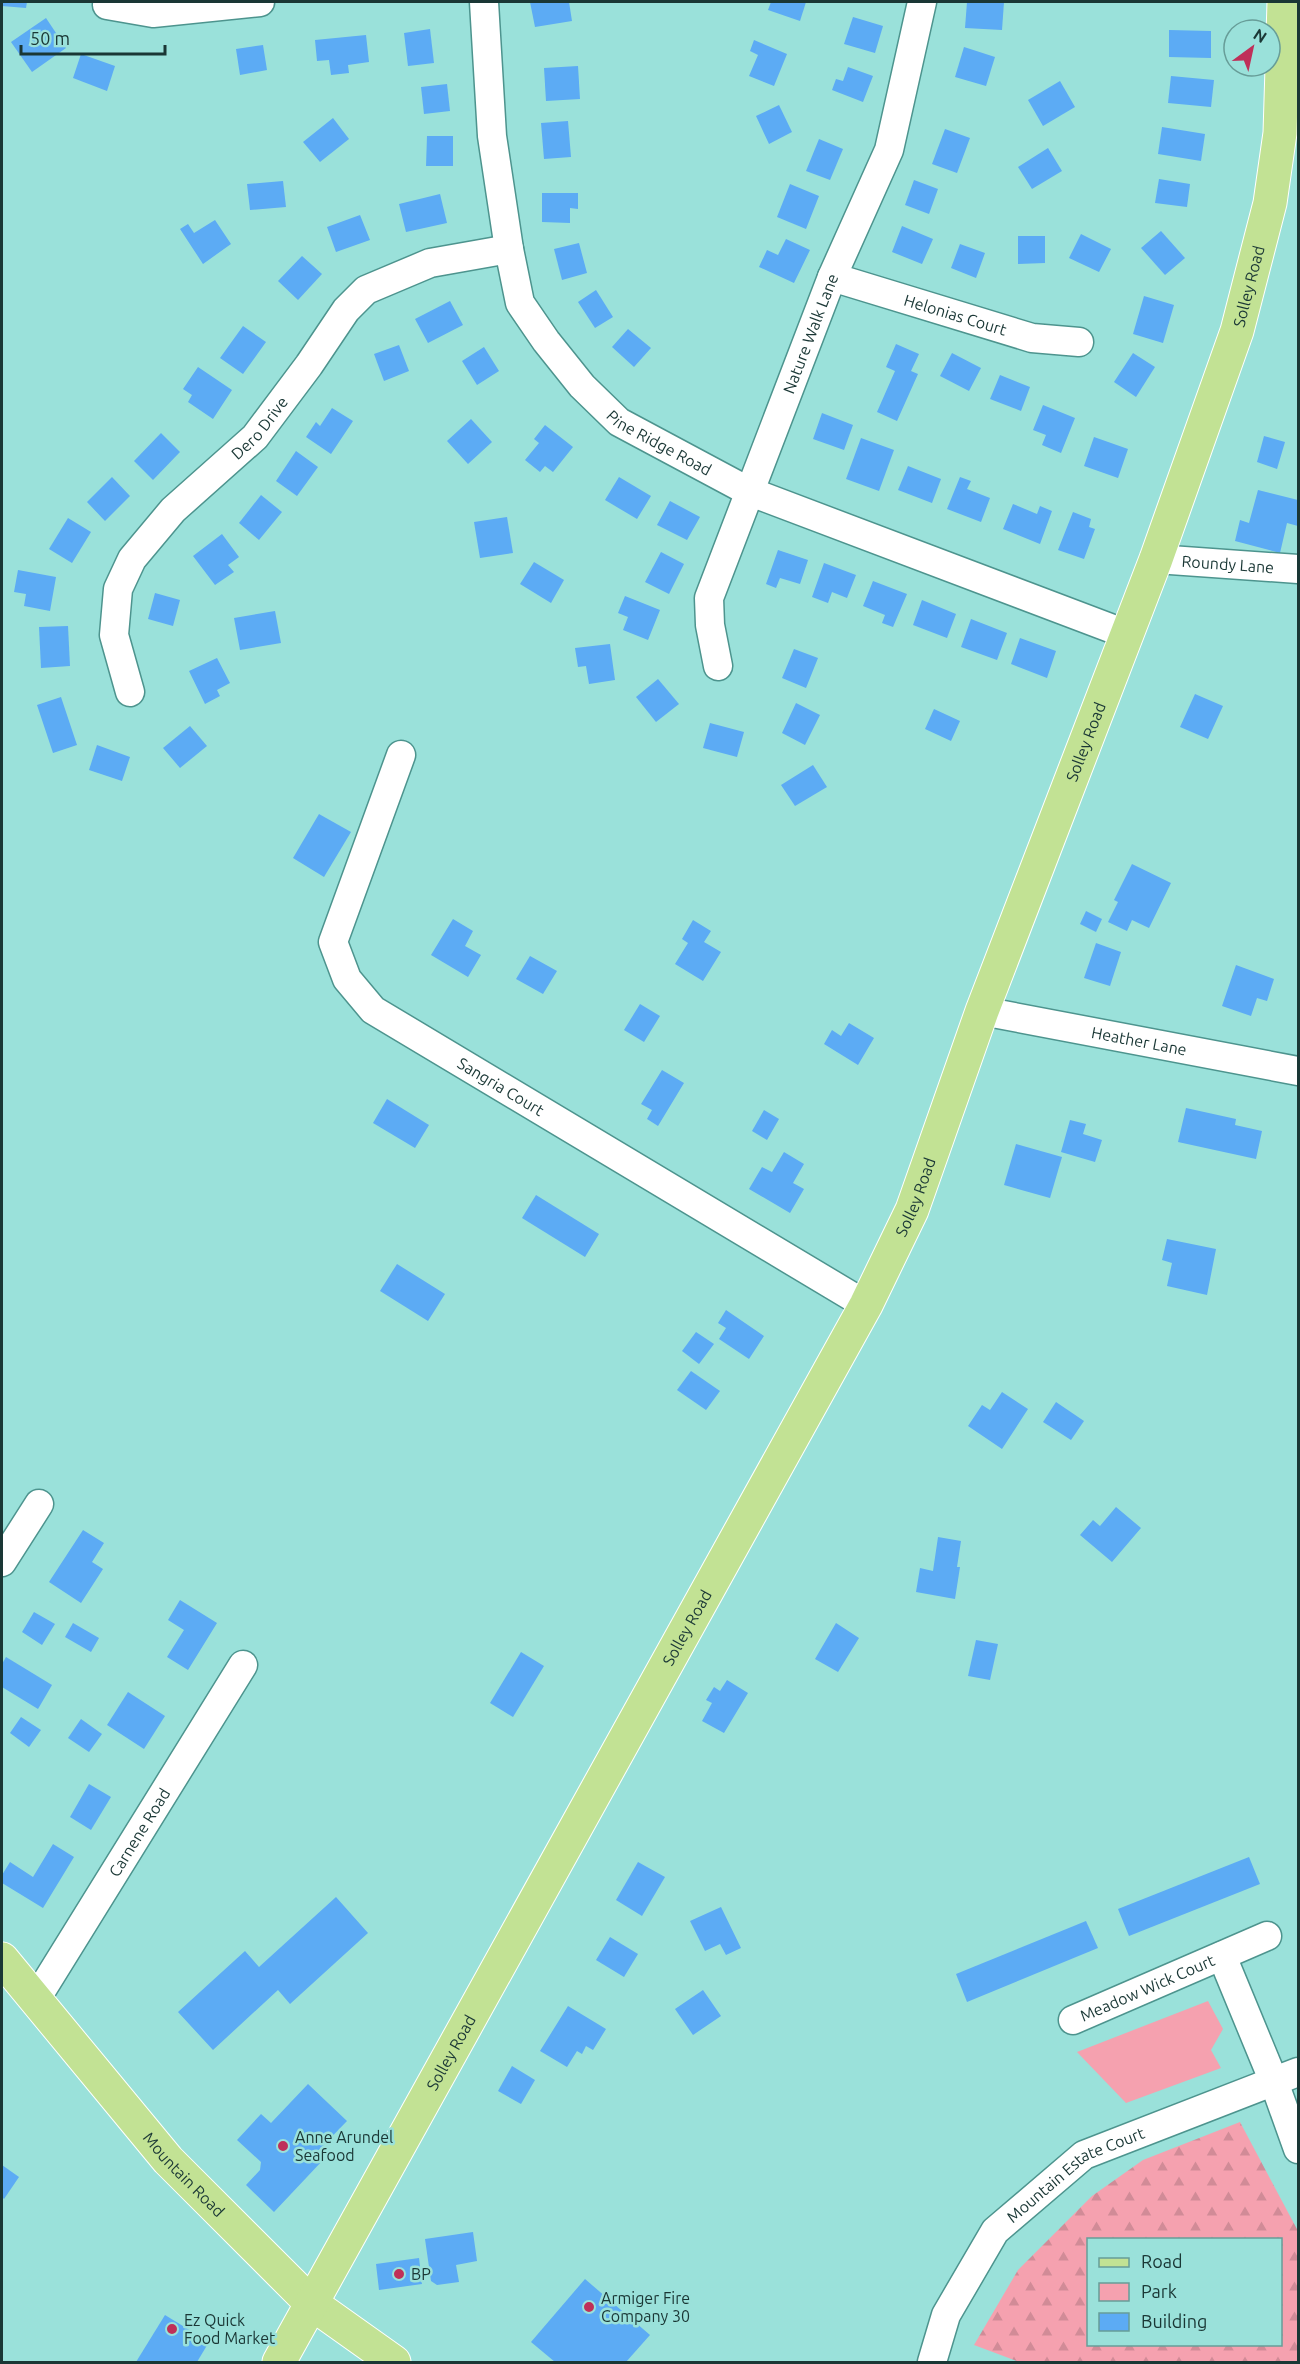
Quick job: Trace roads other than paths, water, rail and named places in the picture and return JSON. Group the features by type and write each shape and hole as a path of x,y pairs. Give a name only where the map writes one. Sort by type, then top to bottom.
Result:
{"main road":[{"name":"Solley Road","path":"279,2362 866,1305 912,1210 982,1011 1156,559 1237,331 1270,203 1280,133 1284,2"},
{"name":"Mountain Road","path":"2,1959 168,2160 311,2303 394,2362"}],"street":[{"path":"106,5 153,13 260,2"},
{"name":"Pine Ridge Road","path":"484,2 492,136 509,249 520,303 546,341 582,386 619,422 748,491 1126,634"},
{"name":"Nature Walk Lane","path":"718,666 710,625 709,598 748,491 832,277 889,150 922,2"},
{"name":"Dero Drive","path":"130,692 114,635 118,589 132,559 173,510 255,437 309,365 346,310 366,290 430,263 509,249"},
{"name":"Helonias Court","path":"832,277 1032,338 1079,342"},
{"name":"Roundy Lane","path":"1156,559 1299,569"},
{"name":"Sangria Court","path":"400,755 333,942 347,979 373,1010 866,1305"},
{"name":"Heather Lane","path":"982,1011 1299,1071"},
{"path":"2,1562 39,1504"},
{"name":"Carnene Road","path":"36,1999 243,1665"},
{"name":"Meadow Wick Court","path":"1073,2020 1267,1936"},
{"name":"Meadow Wick Court","path":"1222,1956 1286,2077 1299,2149"},
{"name":"Mountain Estate Court","path":"932,2362 946,2315 995,2230 1084,2155 1286,2077"}],"place":[{"name":"Anne Arundel Seafood","path":"283,2146"},
{"name":"BP","path":"399,2274"},
{"name":"Armiger Fire Company 30","path":"589,2307"},
{"name":"Ez Quick Food Market","path":"172,2329"}]}
